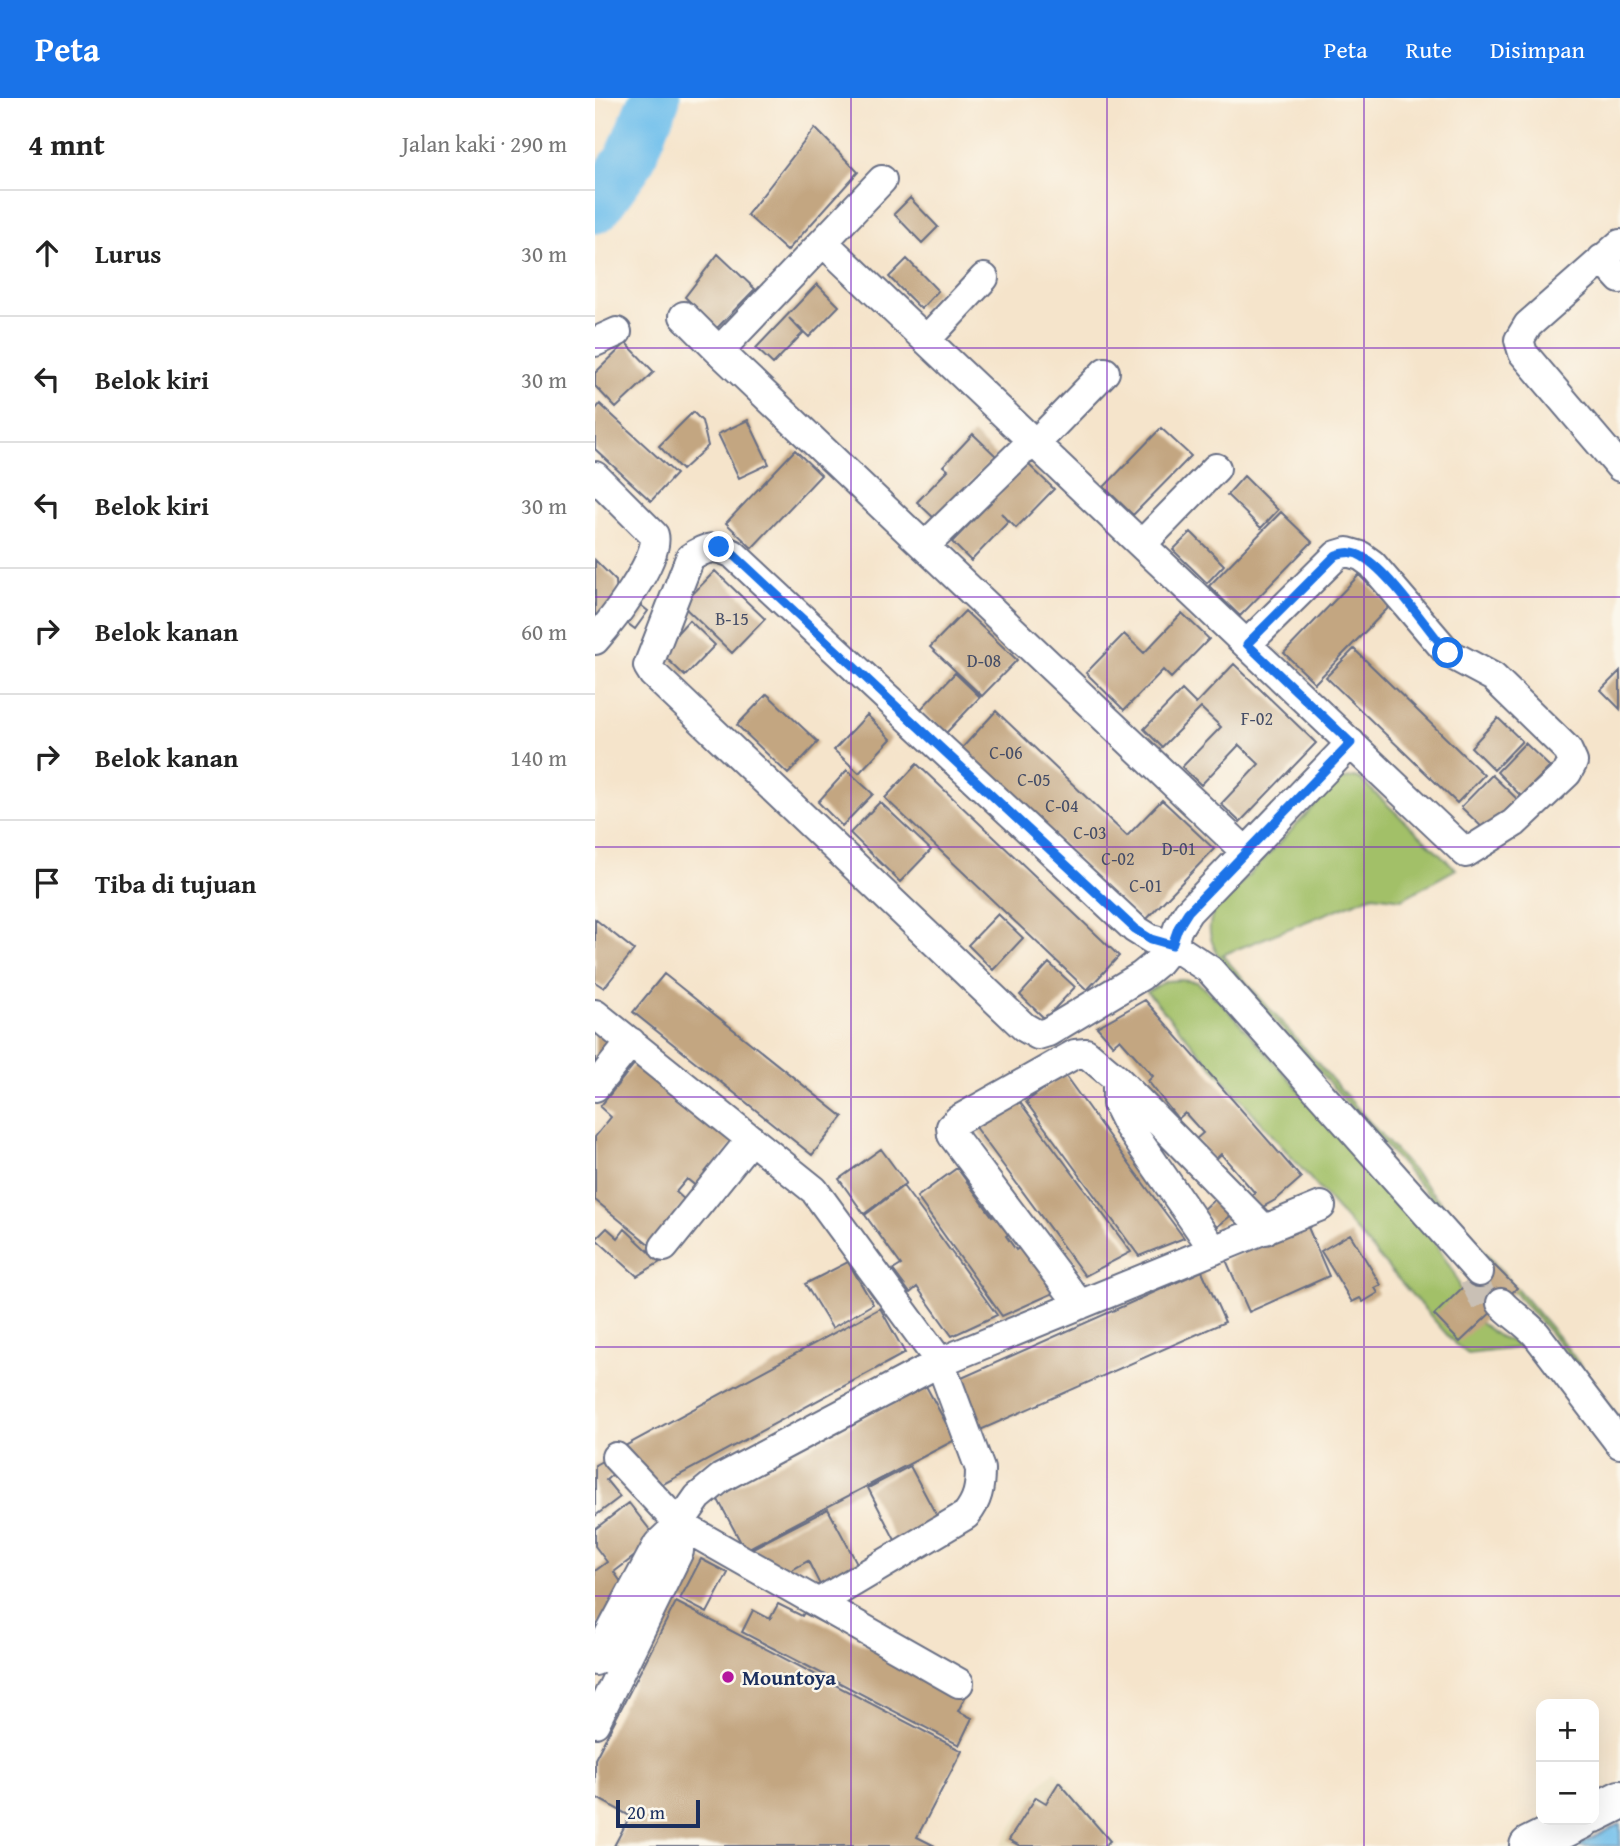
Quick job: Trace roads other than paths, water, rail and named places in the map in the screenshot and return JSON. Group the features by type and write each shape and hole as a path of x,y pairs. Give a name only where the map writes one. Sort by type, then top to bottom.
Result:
{"main road":[{"path":"1599,1810 1620,1800"},
{"path":"1529,1846 1571,1825"}],"street":[{"path":"719,351 882,180"},
{"path":"823,242 1466,853 1514,822 1567,773 1573,762 1567,749 1493,677 1448,653 1386,578 1361,556 1347,552 1336,555 1247,644"},
{"path":"1614,261 1528,325 1519,340 1523,353 1620,467"},
{"path":"926,340 984,278"},
{"path":"684,316 1246,852"},
{"path":"925,547 1022,451 1035,443 1105,372"},
{"path":"1142,544 1216,468"},
{"path":"595,477 654,535 656,542 652,555 624,603 595,640"},
{"path":"1351,743 1188,912 1172,945 1158,962 1142,976 1048,1032 1038,1035 1024,1027 653,674 648,666 690,558 703,549 719,547 733,554 1135,929 1151,939 1172,945 1210,970 1455,1244 1476,1275"},
{"path":"595,1014 814,1190 940,1362 980,1469 980,1488 976,1503 966,1515 818,1603"},
{"path":"595,1087 631,1042"},
{"path":"1080,1305 952,1135 951,1127 958,1120 1075,1054 1086,1053 1117,1079 1265,1230"},
{"path":"1117,1079 1118,1104 1128,1126 1215,1250"},
{"path":"664,1247 751,1139"},
{"path":"616,1681 595,1661 658,1544 679,1524 698,1497 720,1478 940,1362 1321,1206"},
{"path":"1495,1308 1505,1325 1536,1334 1620,1444"},
{"path":"616,1457 679,1524 958,1683"},
{"path":"595,1723 679,1551 679,1524"}],"water":[{"path":"1620,1824 1620,1846 1576,1846"}],"waterway":[{"path":"595,208 629,161 655,98"}],"tunnel":[{"path":"1473,1278 1490,1314"}],"place":[{"name":"Mountoya","path":"728,1677"}]}
